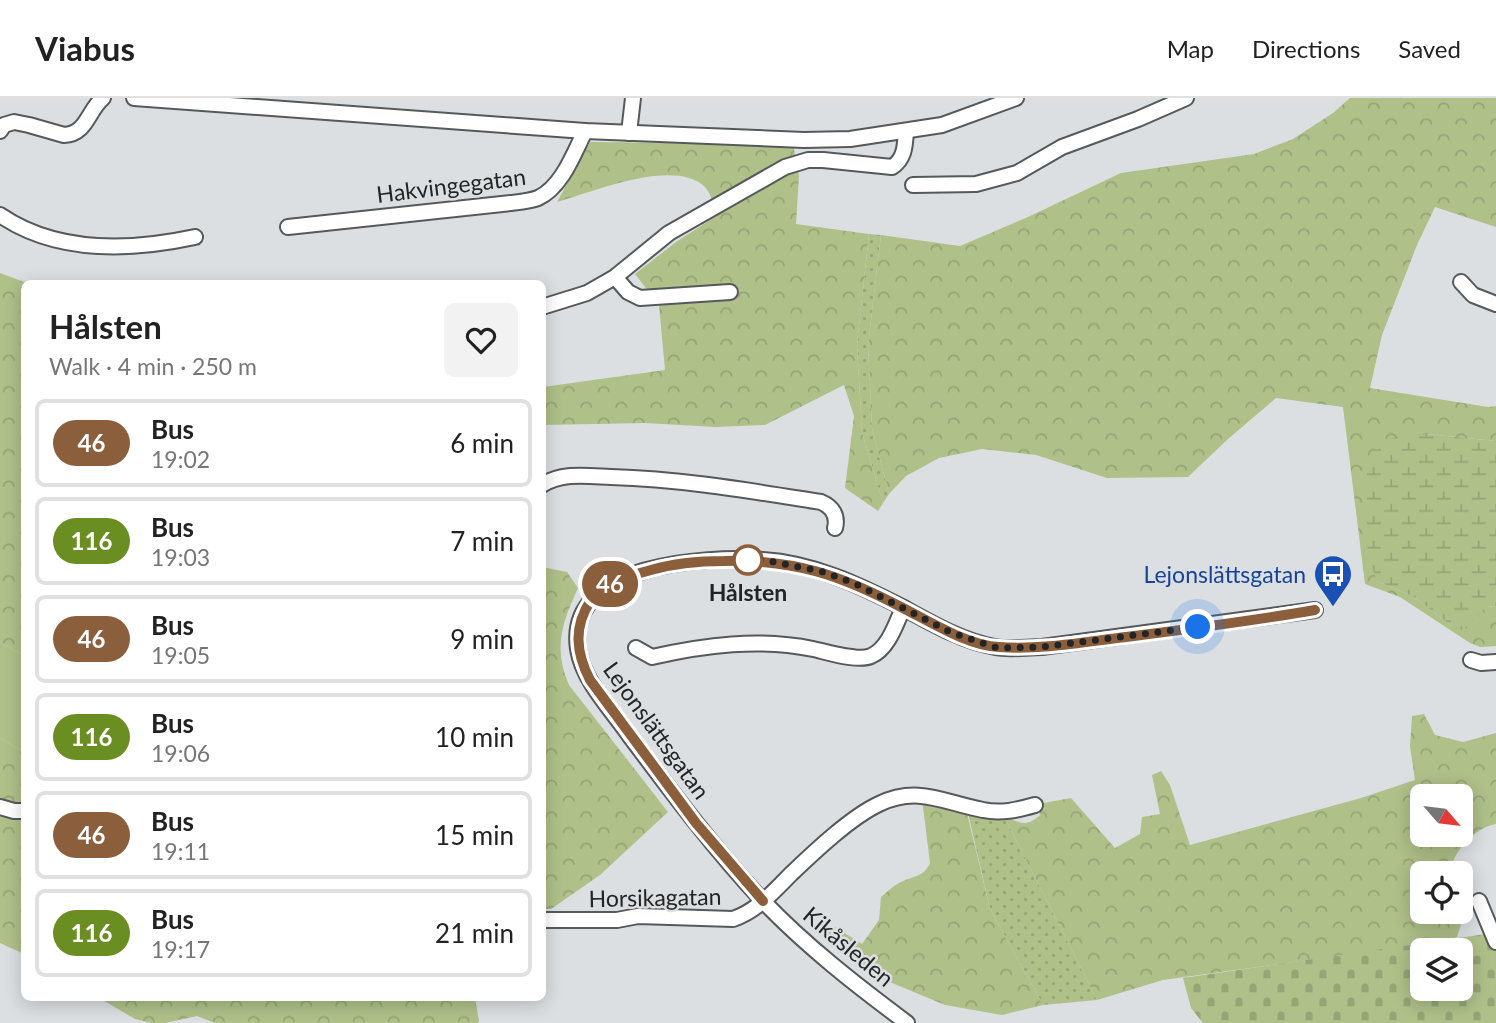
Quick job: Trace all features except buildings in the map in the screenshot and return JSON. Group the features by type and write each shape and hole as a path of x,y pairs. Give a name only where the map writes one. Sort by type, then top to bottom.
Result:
{"street":[{"path":"0,131 4,125 14,122 71,135 77,132 103,98"},
{"path":"134,98 585,131 804,140 850,139 942,125 1016,98"},
{"path":"629,133 633,98"},
{"path":"913,185 976,184 1017,173 1062,147 1186,98"},
{"name":"Hakvingegatan","path":"288,227 537,198 550,190 568,166 585,131"},
{"path":"546,306 587,293 615,277 669,233 785,167 816,160 892,167 899,163 904,151 906,131"},
{"path":"0,215 32,233 65,243 124,247 161,244 195,237"},
{"path":"615,277 628,292 640,298 730,292"},
{"path":"1461,282 1473,295 1496,304"},
{"path":"546,483 563,477 578,476 649,477 721,485 821,502 835,515 835,528"},
{"name":"Lejonslättsgatan","path":"763,901 696,823 590,680 582,664 578,648 580,623 593,596 608,585 657,568 691,562 764,560 820,571 854,583 950,632 997,648 1054,646 1315,610"},
{"name":"Lejonslättsgatan","path":"636,648 652,657 693,648 730,644 775,644 862,659 881,649 903,608"},
{"path":"1471,660 1481,663 1496,662"},
{"name":"Horsikagatan","path":"546,920 617,920 638,916 733,919 746,915 811,855 854,821 878,804 896,797 930,796 984,811 1007,812 1035,806"},
{"path":"0,807 21,811"},
{"name":"Kikåsleden","path":"763,901 835,968 907,1023"},
{"path":"1479,901 1496,942"}],"green space":[{"path":"1350,98 1496,98 1496,227 1435,207 1382,335 1370,388 1488,407 1496,406 1496,441 1427,434 1377,581 1414,597 1453,627 1486,607 1496,606 1496,646 1480,647 1470,643 1400,597 1365,584 1343,407 1276,398 1188,477 1107,478 1036,455 982,449 939,458 906,476 889,494 872,428 868,345 881,235 960,246 1121,173 1254,154 1293,139 1333,113"},
{"path":"590,142 793,144 799,176 796,224 869,234 857,344 862,432 883,503 878,511 845,488 854,416 844,385 765,425 546,425 546,387 665,370 659,305 635,274 676,242 718,215 704,186 690,178 673,175 632,180 557,202"},
{"path":"869,234 881,235 868,345 872,428 889,494 883,503 862,432 857,344"},
{"path":"0,273 21,281 21,654 0,642"},
{"path":"1427,434 1496,441 1496,606 1486,607 1463,630 1453,627 1414,597 1377,581 1366,536 1363,503 1368,471 1374,455 1385,439"},
{"path":"546,568 567,572 578,588 562,636 561,659 569,685 668,812 600,875 551,909 546,909"},
{"path":"0,642 21,654 21,750 0,738"},
{"path":"1424,714 1435,735 1463,742 1496,733 1496,824 1474,834 1474,784 1410,784 1410,847 1462,847 1454,861 1410,861 1410,924 1461,924 1457,937 1410,938 1410,946 1163,980 1097,1000 1005,818 1030,822 1040,815 1039,808 1044,803 1071,798 1115,848 1140,834 1142,817 1160,814 1152,775 1161,771 1170,785 1190,845 1361,798 1415,780 1410,746 1412,716"},
{"path":"0,738 21,750 21,953 0,943"},
{"path":"922,799 967,813 990,909 1043,1005 1002,1015 945,1005 885,980 859,964 827,933 835,927 862,944 879,920 881,897 896,885 928,868 930,863"},
{"path":"968,813 1005,818 1097,1000 1043,1005 990,909"},
{"path":"1486,934 1496,950 1496,1023 1203,1023 1191,1008 1183,978 1410,945 1410,1001 1473,1001 1473,938 1458,938"},
{"path":"104,1001 476,1001 479,1021 215,1023 197,1016 165,1023 151,1023 135,1019"}],"bus line":[{"name":"46","path":"763,901 696,823 635,743 590,680 582,664 578,648 580,623 593,596 608,585 657,568 691,562 764,560 791,564 854,583 950,632 997,648 1042,647 1315,610"}],"place":[{"name":"Hålsten","path":"748,560"},
{"name":"Lejonslättsgatan","path":"1333,608"}],"route":[{"path":"748,560 791,564 854,583 950,632 997,648 1042,647 1198,627"}]}
